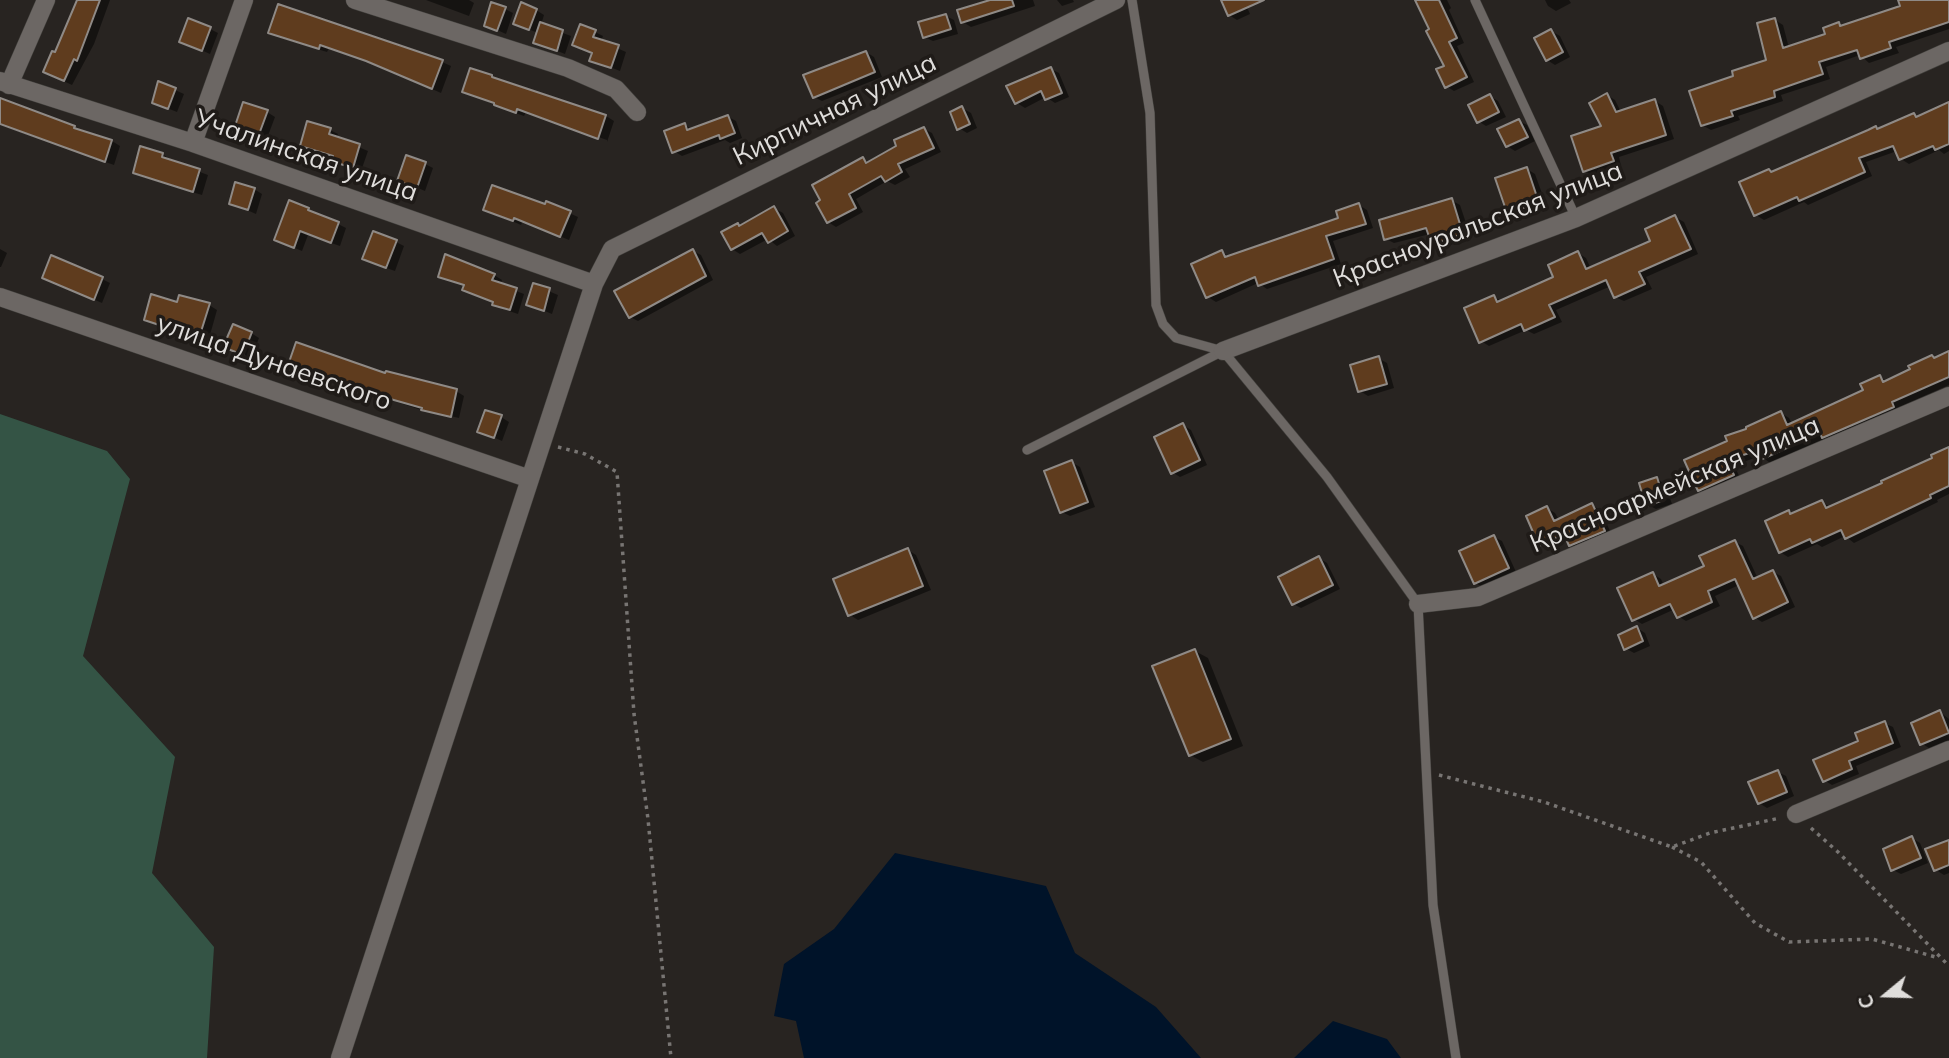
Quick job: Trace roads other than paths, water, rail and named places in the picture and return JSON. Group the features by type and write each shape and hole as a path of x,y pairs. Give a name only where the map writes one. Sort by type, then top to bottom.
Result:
{"street":[{"path":"5,83 46,0"},
{"path":"192,143 244,0"},
{"path":"355,0 568,68 616,89 637,113"},
{"name":"Кирпичная улица","path":"340,1058 594,284 612,249 1116,0"},
{"name":"Красноуральская улица","path":"1223,351 1576,218 1948,54"},
{"name":"Учалинская улица","path":"5,83 192,143 594,284"},
{"name":"улица Дунаевского","path":"0,297 530,479"},
{"name":"Красноармейская улица","path":"1418,604 1478,597 1949,396"},
{"path":"1796,814 1949,750"}],"lane":[{"path":"1132,0 1150,113 1156,305 1163,324 1176,338 1223,351 1327,477 1418,604 1433,905 1456,1058"},
{"path":"1475,0 1576,218"},
{"name":"Красноуральская улица","path":"1027,450 1223,351"}],"water":[{"path":"895,853 1046,886 1075,953 1156,1007 1201,1058 804,1058 796,1021 774,1016 784,964 834,929"},
{"path":"1333,1021 1387,1039 1401,1058 1294,1058"}]}
